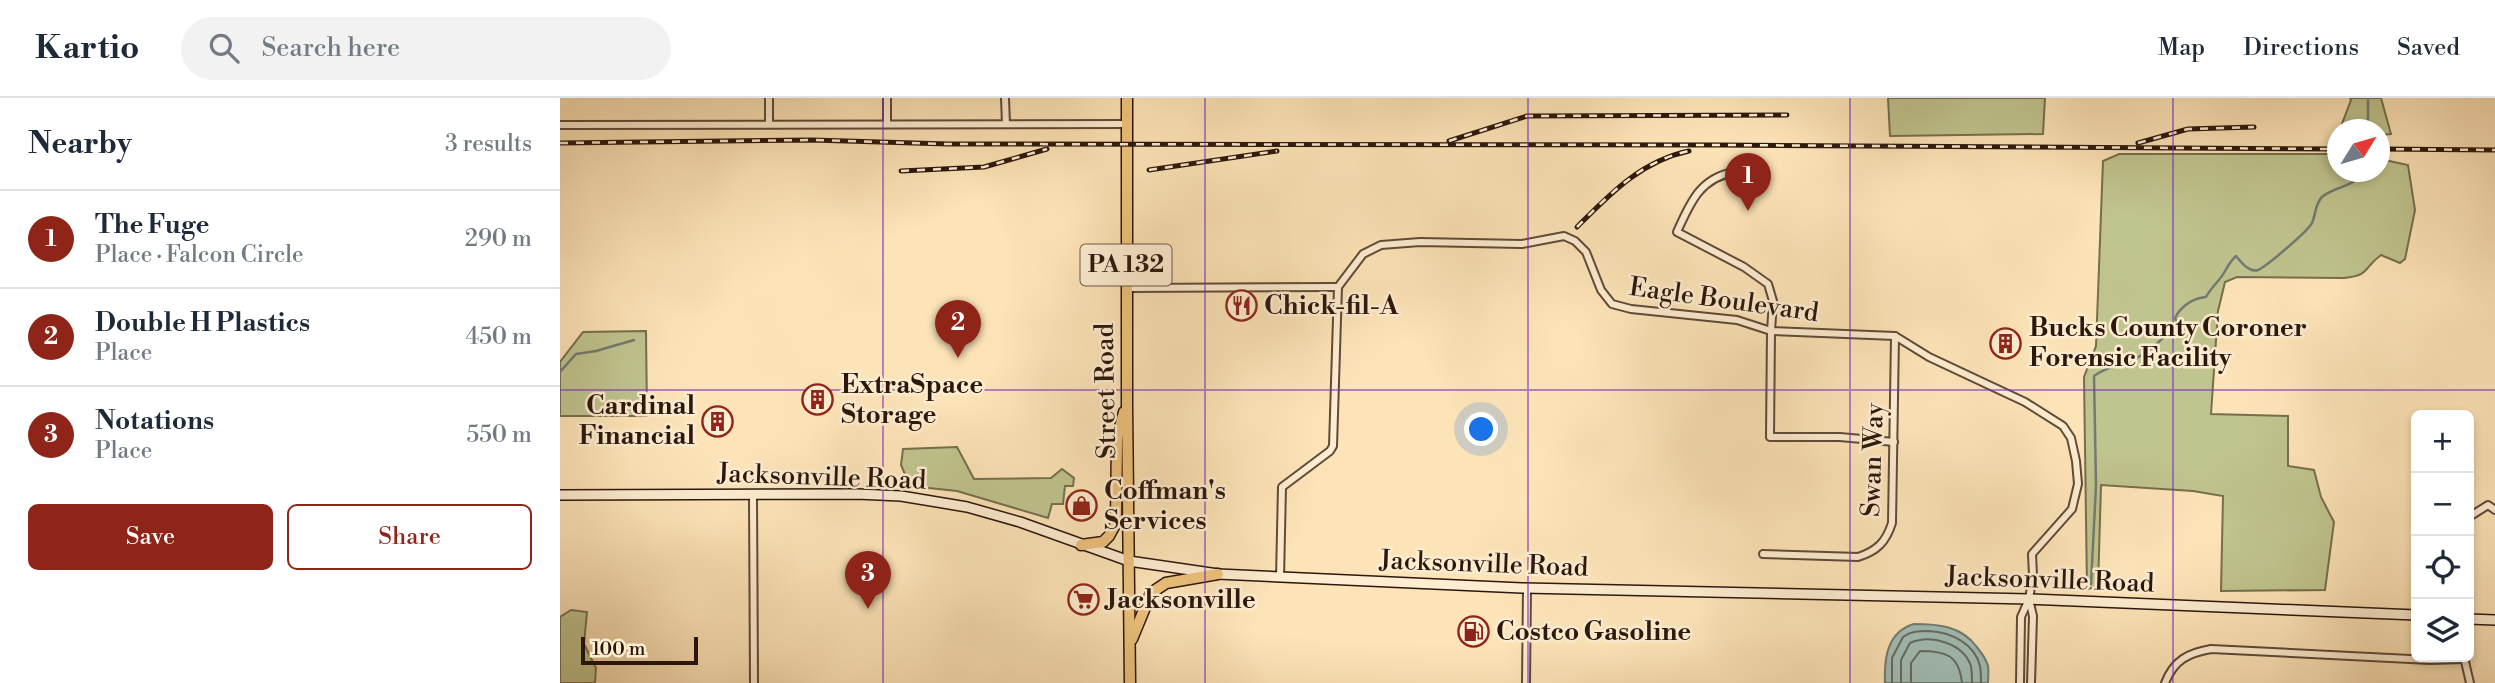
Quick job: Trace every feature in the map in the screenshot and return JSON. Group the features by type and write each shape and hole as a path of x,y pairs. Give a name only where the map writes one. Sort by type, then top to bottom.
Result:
{"main road":[{"name":"Street Road","path":"1127,98 1130,683"},
{"path":"1081,545 1103,542 1110,536 1116,523 1117,438 1127,405"},
{"name":"Jacksonville Road","path":"560,495 866,494 931,500 1004,517 1129,561 1218,574 1527,588 2029,599 2411,615"},
{"path":"1130,646 1151,593 1166,583 1218,574"},
{"path":"2474,619 2495,620"}],"street":[{"path":"769,98 769,124"},
{"path":"887,98 887,123"},
{"path":"1005,98 1006,124"},
{"path":"560,125 1126,124"},
{"path":"1734,172 1714,178 1699,189 1677,232 1744,267 1768,284 1773,296 1770,437 1840,437 1894,442"},
{"name":"Eagle Boulevard","path":"1338,287 1363,254 1381,245 1420,242 1522,244 1564,236 1575,241 1586,252 1601,290 1612,304 1631,309 1737,320 1771,331 1895,336"},
{"path":"1126,288 1338,287 1333,446 1282,487 1280,578"},
{"path":"1895,336 1928,357 2025,402 2063,426 2071,438 2077,461 2078,484 2072,509 2032,554 2033,575 2029,599 2021,617 2020,683"},
{"name":"Swan Way","path":"1763,554 1858,556 1872,552 1887,539 1892,523 1895,336"},
{"path":"753,494 754,683"},
{"path":"2474,514 2488,505 2495,510"},
{"path":"1526,683 1527,588"},
{"path":"2029,599 2034,616 2031,683"},
{"path":"2165,683 2172,668 2184,657 2211,649 2411,659"},
{"path":"2465,662 2470,683"}],"green space":[{"path":"1888,98 2045,98 2043,134 1890,136"},
{"path":"2350,98 2381,98 2387,119 2344,119"},
{"path":"2119,154 2327,154 2327,182 2390,182 2390,161 2408,165 2415,210 2405,259 2400,263 2381,255 2363,273 2344,278 2237,277 2225,282 2218,311 2211,414 2288,416 2288,466 2314,470 2321,497 2334,522 2325,590 2221,591 2223,496 2193,491 2101,485 2098,587 2087,589 2084,377 2096,346 2103,161"},
{"path":"646,331 647,416 560,416 560,362 583,332"},
{"path":"957,447 974,479 1051,478 1062,469 1074,478 1073,486 1065,486 1063,504 1052,504 1048,518 957,491 910,486 901,465 903,449"},
{"path":"571,610 587,612 584,644 596,668 595,683 560,683 560,617"}],"water":[{"path":"1914,624 1956,630 1970,639 1987,663 1988,683 1885,683 1889,647 1898,633"}],"waterway":[{"path":"2368,98 2368,119"},
{"path":"2091,584 2096,486 2094,376 2152,348 2178,325 2175,318 2184,306 2206,297 2236,256 2255,271 2269,262 2309,227 2322,197 2353,182"},
{"path":"560,372 576,354 634,340"}],"railway":[{"path":"1449,141 1527,116 1787,115"},
{"path":"2138,143 2188,129 2254,127"},
{"path":"560,143 812,140 948,144 2327,149"},
{"path":"901,171 984,167 1047,149"},
{"path":"2390,149 2495,150"},
{"path":"1149,170 1277,151"},
{"path":"1577,227 1627,180 1656,162 1689,151"}],"place":[{"name":"The Fuge","path":"1748,211"},
{"name":"Chick-fil-A","path":"1241,306"},
{"name":"Bucks County Coroner Forensic Facility","path":"2006,343"},
{"name":"Double H Plastics","path":"958,358"},
{"name":"ExtraSpace Storage","path":"818,400"},
{"name":"Cardinal Financial","path":"718,421"},
{"name":"Coffman's Services","path":"1081,506"},
{"name":"Jacksonville","path":"1084,600"},
{"name":"Notations","path":"868,609"},
{"name":"Costco Gasoline","path":"1473,632"}]}
